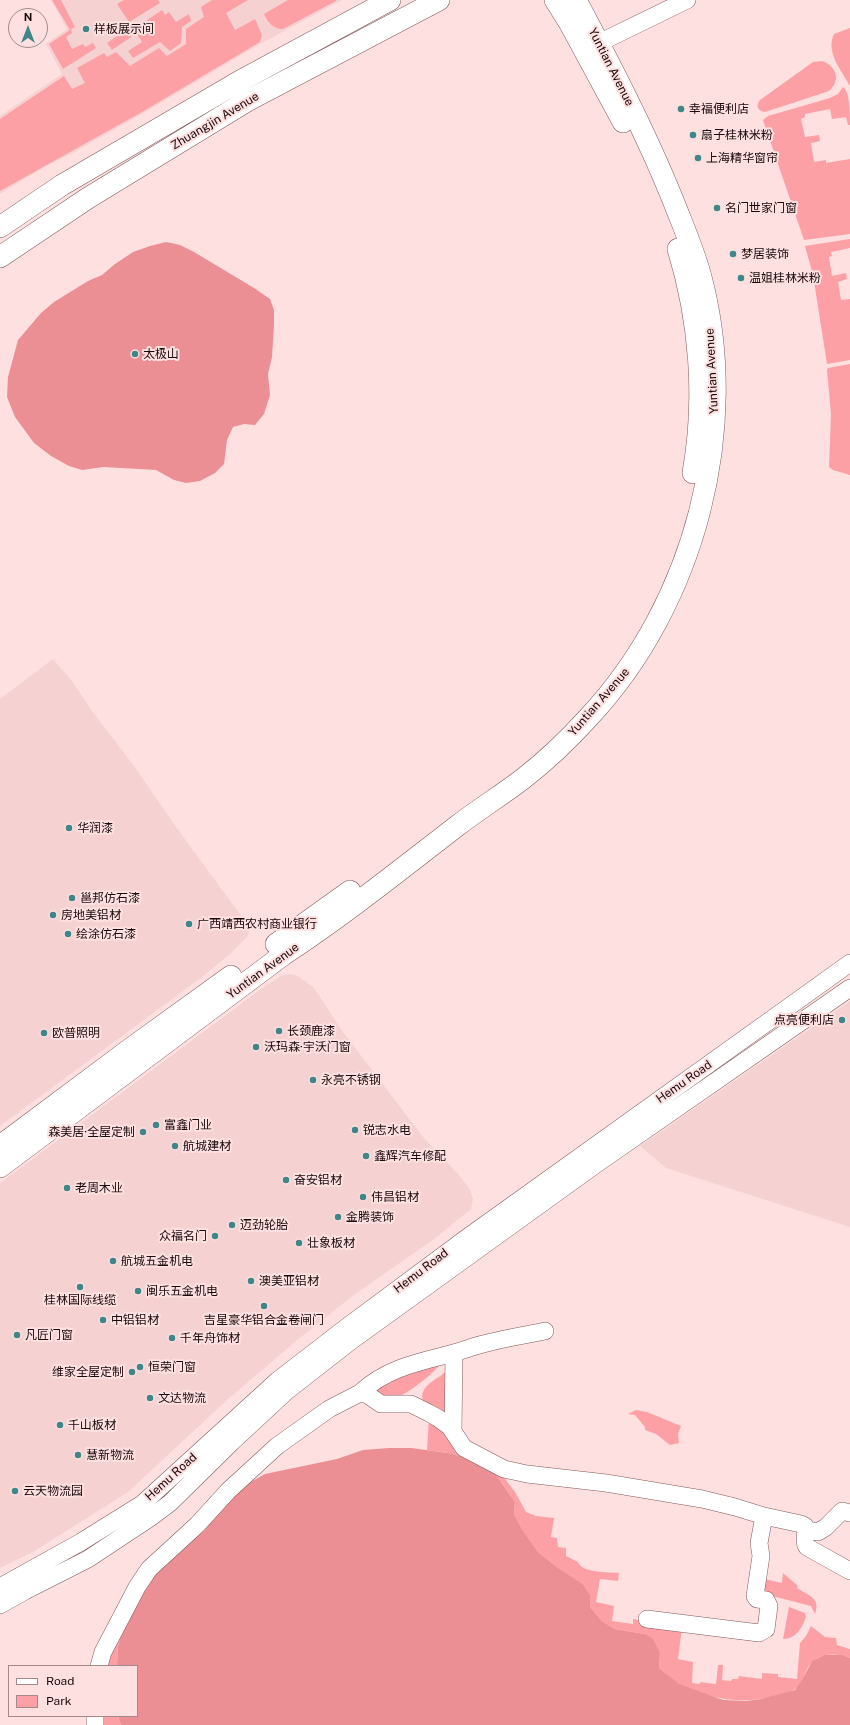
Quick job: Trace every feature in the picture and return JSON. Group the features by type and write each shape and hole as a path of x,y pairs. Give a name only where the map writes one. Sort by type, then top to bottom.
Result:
{"main road":[{"name":"Zhuangjin Avenue","path":"0,226 62,185 240,81 390,0"},
{"name":"Zhuangjin Avenue","path":"0,257 88,198 247,101 439,0"},
{"name":"Yuntian Avenue","path":"0,1146 310,918 397,859 488,791 571,719 603,682 632,641 651,605 677,540 690,490 696,456 700,415 700,386 699,357 693,309 678,247 647,174 613,101 555,0"},
{"name":"Yuntian Avenue","path":"0,1167 283,955 322,930 540,765 588,718 602,702 627,670 652,632 693,537 709,470 716,405 712,334 705,291 689,238 645,135 623,89 576,0"}],"street":[{"path":"605,40 687,0"},
{"name":"Hemu Road","path":"0,1587 76,1545 142,1504 278,1380 344,1329 465,1239 850,963"},
{"name":"Hemu Road","path":"0,1605 88,1559 150,1518 170,1503 287,1391 351,1342 594,1165 850,988"},
{"path":"98,1665 103,1652 137,1587 150,1568 197,1525 228,1491 277,1446 324,1412 343,1401 360,1394 375,1380 397,1369 419,1361 454,1353 487,1343 545,1331"},
{"path":"454,1353 454,1432 456,1438 464,1448 492,1464 514,1472 606,1483 702,1499 764,1516 801,1524 805,1526 806,1530 804,1540 807,1547 850,1572"},
{"path":"360,1394 368,1395 381,1404 411,1404 438,1418 454,1432"},
{"path":"806,1530 818,1532 826,1527 842,1511 850,1513"},
{"path":"647,1619 759,1633 766,1629 769,1606 766,1600 758,1599 755,1596 761,1556 759,1543 764,1516"}],"shaded area":[{"path":"51,0 342,0 260,44 142,114 71,154 44,167 0,194 0,116 62,74 48,48 48,43 67,29"},
{"path":"166,242 180,245 194,252 270,299 274,310 274,325 272,357 268,374 270,395 264,414 255,425 244,424 233,427 227,440 224,464 215,473 200,481 186,483 174,480 156,470 103,467 82,470 69,466 51,456 34,443 15,417 7,397 8,377 18,340 41,313 54,302 88,281 102,275 133,252"},
{"path":"53,659 72,681 92,711 134,766 176,827 245,921 249,932 247,937 231,953 202,977 0,1126 0,699"},
{"path":"290,974 298,976 314,988 343,1032 423,1137 458,1174 469,1188 473,1199 471,1209 433,1240 355,1294 296,1341 227,1400 128,1492 33,1552 0,1568 0,1183 261,989 281,976"},
{"path":"850,1001 850,1227 666,1168 640,1146"},
{"path":"411,1448 448,1453 468,1458 494,1472 515,1502 514,1514 522,1529 538,1552 557,1567 583,1584 590,1595 590,1607 602,1621 615,1629 645,1634 653,1639 660,1653 659,1668 679,1684 723,1700 746,1701 761,1699 795,1690 812,1661 824,1655 842,1655 850,1658 850,1725 121,1725 118,1717 138,1717 138,1665 117,1665 118,1646 124,1627 145,1583 184,1545 203,1532 231,1496 247,1484 265,1474 337,1459 363,1450"}],"green space":[{"path":"52,0 61,0 75,27 71,29 72,33 66,37 72,49 83,44 85,47 93,43 96,48 63,69 49,44 70,30"},
{"path":"124,0 158,0 160,3 129,22 117,4"},
{"path":"212,0 248,0 226,13 235,30 255,19 262,35 260,42 142,112 0,191 0,119 64,76 72,89 85,83 77,68 104,53 107,57 116,52 130,66 159,48 167,56 186,44 186,29 204,17 201,7"},
{"path":"288,0 336,1 283,29 276,28 269,22 264,14"},
{"path":"162,10 165,15 169,12 176,22 189,14 191,21 182,27 181,43 170,51 160,42 133,58 128,51 142,42 134,29"},
{"path":"850,28 850,86 839,68 833,54 832,41 834,34"},
{"path":"126,30 131,37 112,50 107,43"},
{"path":"822,61 831,66 836,74 835,83 829,91 765,112 758,108 760,100 813,62"},
{"path":"843,87 848,98 850,125 848,125 846,117 832,119 830,109 805,114 805,117 801,119 805,137 819,135 820,141 811,143 814,162 826,160 826,163 850,159 850,234 804,240 763,120 768,116 830,98 838,94"},
{"path":"850,239 850,248 831,252 832,256 829,257 832,276 846,273 847,279 838,282 841,300 850,299 850,360 827,364 813,275 805,246"},
{"path":"850,364 850,475 833,470 829,467 831,414 827,370 828,368"},
{"path":"440,1364 414,1388 397,1397 378,1398 375,1386 380,1382"},
{"path":"446,1371 450,1420 423,1402 422,1396 426,1387"},
{"path":"636,1410 647,1412 681,1426 678,1434 679,1443 670,1445 656,1434 645,1430 645,1427 635,1415 628,1414"},
{"path":"429,1417 502,1475 515,1492 526,1512 536,1516 554,1518 551,1537 557,1538 558,1547 566,1548 566,1556 578,1562 580,1566 590,1570 619,1573 618,1581 600,1579 596,1602 614,1606 612,1621 633,1624 633,1619 682,1627 678,1659 693,1662 692,1683 700,1684 700,1682 716,1684 718,1665 723,1665 722,1680 731,1681 732,1679 738,1679 739,1676 762,1679 762,1673 778,1674 778,1677 797,1679 800,1643 806,1636 811,1626 825,1637 836,1638 837,1645 850,1649 850,1658 838,1655 826,1655 820,1657 807,1669 801,1682 795,1689 784,1694 760,1699 725,1699 703,1694 680,1685 659,1668 660,1653 645,1634 615,1629 602,1621 590,1607 590,1595 583,1584 557,1567 538,1552 522,1529 514,1514 515,1502 502,1483 468,1458 427,1450"},
{"path":"783,1573 798,1586 797,1588 813,1598 816,1604 815,1614 811,1606 772,1596 762,1591 760,1578 782,1583"},
{"path":"789,1607 805,1613 806,1617 803,1625 795,1635 788,1639 783,1639"},
{"path":"124,1627 118,1646 117,1665 105,1665"},
{"path":"98,1717 118,1717 121,1725 98,1725"}],"place":[{"name":"样板展示间","path":"86,29"},
{"name":"幸福便利店","path":"681,109"},
{"name":"扇子桂林米粉","path":"693,135"},
{"name":"上海精华窗帘","path":"698,158"},
{"name":"名门世家门窗","path":"717,208"},
{"name":"梦居装饰","path":"733,254"},
{"name":"温姐桂林米粉","path":"741,278"},
{"name":"太极山","path":"135,354"},
{"name":"华润漆","path":"69,828"},
{"name":"邕邦仿石漆","path":"72,898"},
{"name":"房地美铝材","path":"53,915"},
{"name":"广西靖西农村商业银行","path":"189,924"},
{"name":"绘涂仿石漆","path":"68,934"},
{"name":"点亮便利店","path":"842,1020"},
{"name":"长颈鹿漆","path":"279,1031"},
{"name":"欧普照明","path":"44,1033"},
{"name":"沃玛森·宇沃门窗","path":"256,1047"},
{"name":"永亮不锈钢","path":"313,1080"},
{"name":"富鑫门业","path":"156,1125"},
{"name":"锐志水电","path":"355,1130"},
{"name":"森美居·全屋定制","path":"143,1132"},
{"name":"航城建材","path":"175,1146"},
{"name":"鑫辉汽车修配","path":"366,1156"},
{"name":"奋安铝材","path":"286,1180"},
{"name":"老周木业","path":"67,1188"},
{"name":"伟昌铝材","path":"363,1197"},
{"name":"金腾装饰","path":"338,1217"},
{"name":"迈劲轮胎","path":"232,1225"},
{"name":"众福名门","path":"215,1236"},
{"name":"壮象板材","path":"299,1243"},
{"name":"航城五金机电","path":"113,1261"},
{"name":"澳美亚铝材","path":"251,1281"},
{"name":"桂林国际线缆","path":"80,1287"},
{"name":"闽乐五金机电","path":"138,1291"},
{"name":"吉星豪华铝合金卷闸门","path":"264,1306"},
{"name":"中铝铝材","path":"103,1320"},
{"name":"凡匠门窗","path":"17,1335"},
{"name":"千年舟饰材","path":"172,1338"},
{"name":"恒荣门窗","path":"140,1367"},
{"name":"维家全屋定制","path":"132,1372"},
{"name":"文达物流","path":"150,1398"},
{"name":"千山板材","path":"60,1425"},
{"name":"慧新物流","path":"78,1455"},
{"name":"云天物流园","path":"15,1491"}]}
